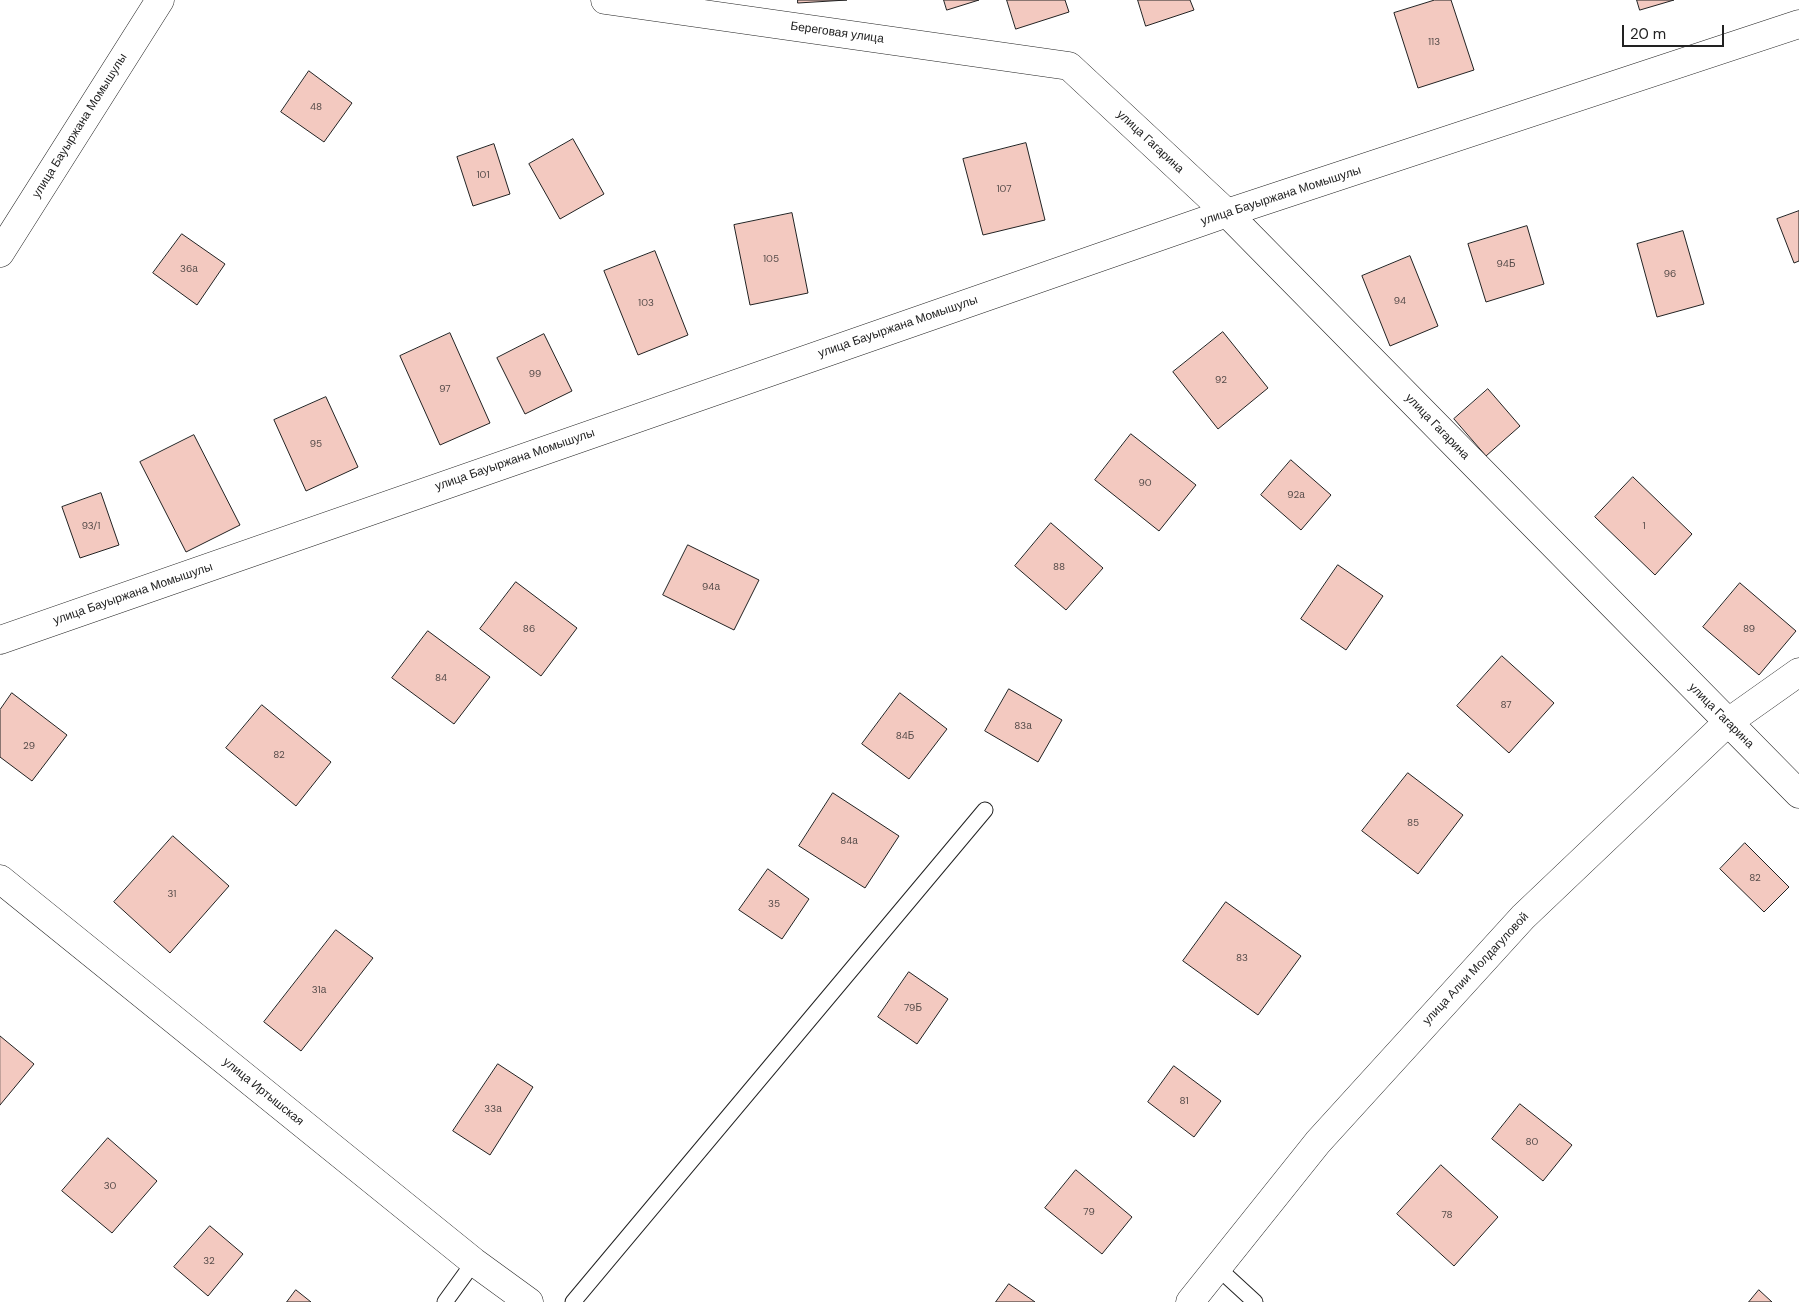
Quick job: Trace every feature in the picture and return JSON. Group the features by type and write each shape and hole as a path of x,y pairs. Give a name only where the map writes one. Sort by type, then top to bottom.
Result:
{"street":[{"name":"улица Бауыржана Момышулы","path":"0,253 160,0"},
{"name":"Береговая улица","path":"605,0 1068,66"},
{"name":"улица Бауыржана Момышулы","path":"0,640 1227,213 1799,24"},
{"name":"улица Гагарина","path":"1068,66 1227,213 1799,794"},
{"name":"улица Алии Молдагуловой","path":"1190,1302 1318,1142 1523,917 1727,723 1799,672"},
{"name":"улица Иртышская","path":"0,879 474,1262 529,1302"}],"lane":[{"path":"574,1302 985,810"},
{"path":"445,1302 474,1262"},
{"path":"1218,1268 1255,1302"}],"building":[{"path":"798,0 847,0 798,3"},
{"path":"944,0 979,0 947,10"},
{"path":"1007,0 1065,0 1069,12 1016,29"},
{"path":"1138,0 1190,0 1194,10 1146,26"},
{"path":"1435,0 1451,0 1474,70 1418,88 1394,13"},
{"path":"1637,0 1674,0 1640,10"},
{"path":"309,71 352,103 324,142 281,112"},
{"path":"573,139 604,194 560,219 529,164"},
{"path":"1026,143 1045,220 983,235 963,159"},
{"path":"494,144 510,194 473,206 457,157"},
{"path":"1799,211 1799,261 1794,263 1777,219"},
{"path":"792,213 808,293 750,305 734,225"},
{"path":"1527,226 1544,284 1486,302 1468,244"},
{"path":"1683,231 1704,304 1657,317 1637,244"},
{"path":"182,234 225,264 197,305 153,273"},
{"path":"655,251 688,335 638,355 604,271"},
{"path":"1410,256 1438,326 1390,346 1362,276"},
{"path":"1223,332 1268,388 1218,429 1173,372"},
{"path":"450,333 490,423 440,445 400,356"},
{"path":"544,334 572,391 525,414 497,358"},
{"path":"1488,389 1520,426 1486,456 1454,419"},
{"path":"326,397 358,467 306,491 274,420"},
{"path":"1131,434 1196,485 1159,531 1095,480"},
{"path":"194,435 240,525 186,552 140,462"},
{"path":"1291,460 1331,495 1301,530 1261,495"},
{"path":"1633,477 1692,534 1655,575 1595,517"},
{"path":"101,493 119,545 80,558 62,507"},
{"path":"1051,523 1103,568 1066,610 1015,566"},
{"path":"688,545 759,580 734,630 663,595"},
{"path":"1338,565 1383,596 1346,650 1301,619"},
{"path":"516,582 577,628 541,676 480,629"},
{"path":"1740,583 1796,631 1759,675 1703,627"},
{"path":"428,631 490,677 454,724 392,678"},
{"path":"1502,656 1554,703 1509,753 1457,706"},
{"path":"1009,689 1062,720 1038,762 985,731"},
{"path":"12,693 67,735 32,781 0,757 0,710"},
{"path":"900,693 947,729 909,779 862,744"},
{"path":"262,705 331,762 296,806 226,748"},
{"path":"1408,773 1463,815 1418,874 1362,831"},
{"path":"833,793 899,836 865,888 799,846"},
{"path":"173,836 229,886 170,953 114,902"},
{"path":"1745,843 1789,887 1764,912 1720,869"},
{"path":"768,869 809,899 782,939 739,910"},
{"path":"1226,902 1301,956 1258,1015 1183,961"},
{"path":"336,930 373,958 301,1051 264,1022"},
{"path":"909,972 948,999 917,1044 878,1017"},
{"path":"0,1036 34,1064 0,1105"},
{"path":"498,1064 533,1087 490,1155 453,1131"},
{"path":"1174,1066 1221,1101 1194,1137 1148,1102"},
{"path":"1520,1104 1572,1145 1543,1181 1492,1139"},
{"path":"108,1138 157,1181 112,1233 62,1191"},
{"path":"1441,1165 1498,1217 1454,1266 1397,1214"},
{"path":"1076,1170 1132,1217 1102,1254 1045,1208"},
{"path":"210,1226 243,1254 208,1296 174,1267"},
{"path":"1009,1284 1035,1302 996,1302"},
{"path":"296,1290 311,1302 287,1302"},
{"path":"1759,1290 1772,1302 1749,1302"}]}
